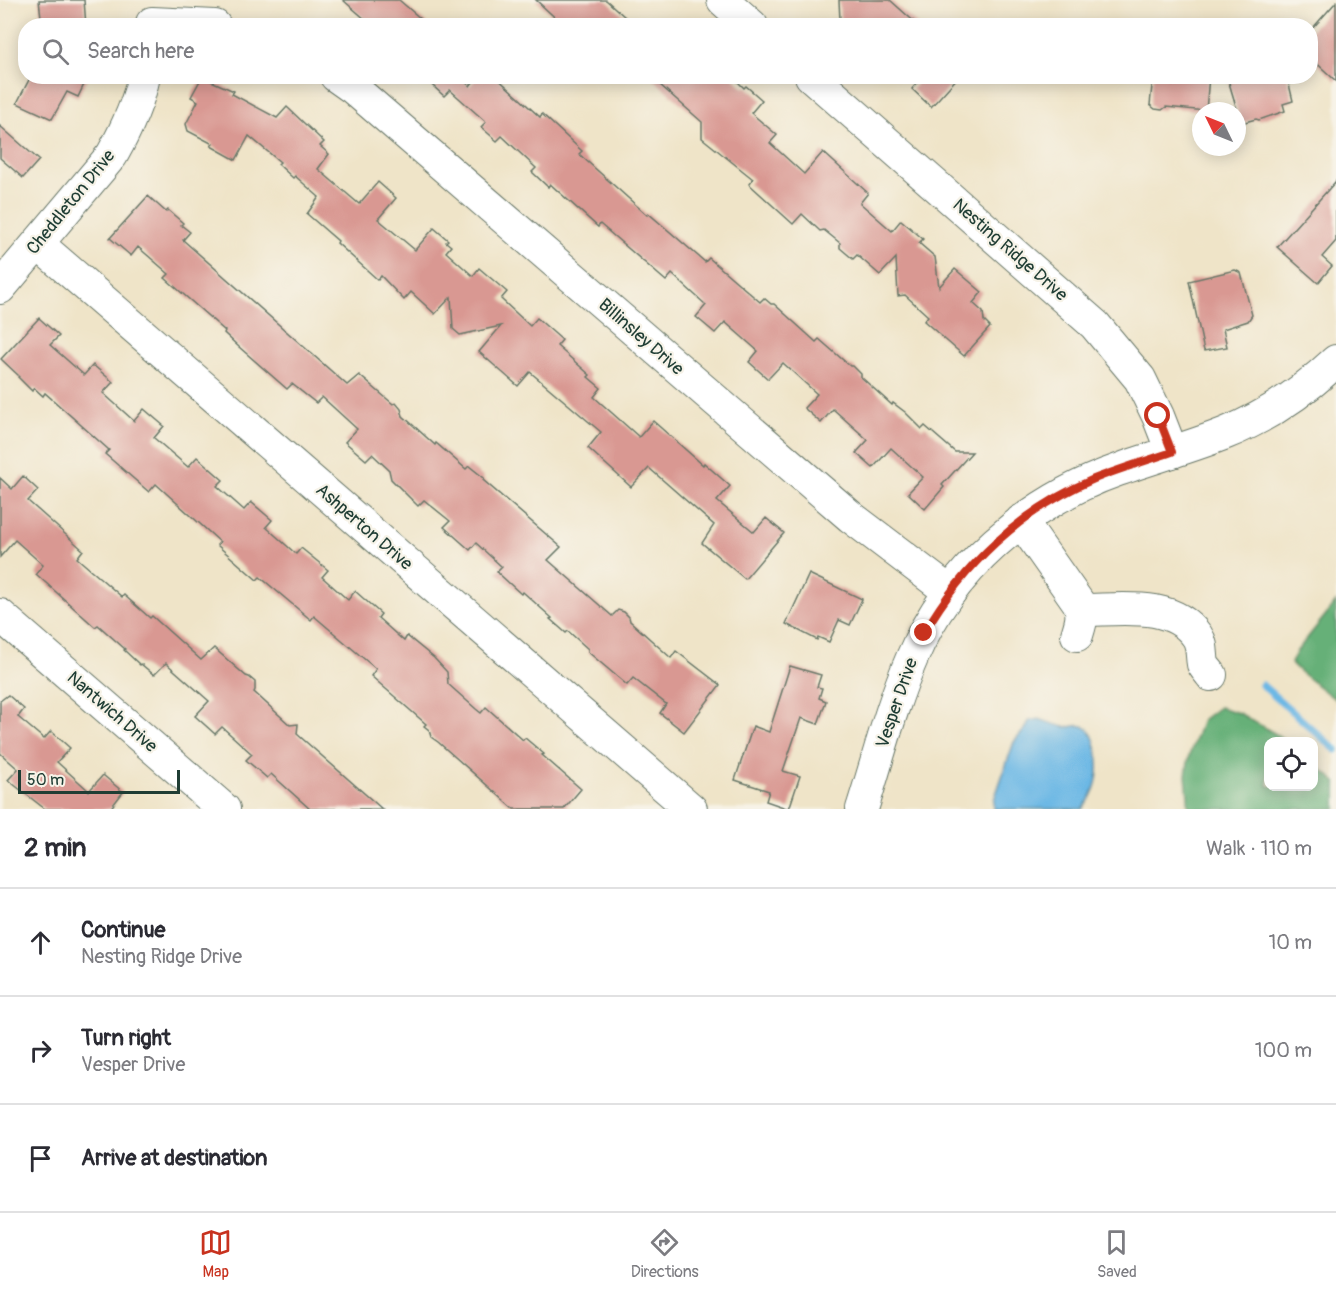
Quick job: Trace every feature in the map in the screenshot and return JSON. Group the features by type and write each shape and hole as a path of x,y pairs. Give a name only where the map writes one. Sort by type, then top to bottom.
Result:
{"street":[{"path":"723,0 743,18"},
{"name":"Cheddleton Drive","path":"0,288 112,155 135,108 142,84"},
{"name":"Billinsley Drive","path":"347,84 851,517 950,592"},
{"name":"Nesting Ridge Drive","path":"820,84 1095,325 1140,379 1172,452"},
{"name":"Ashperton Drive","path":"38,244 691,809"},
{"name":"Vesper Drive","path":"862,809 901,683 912,656 950,592 992,546 1021,521 1069,491 1092,480 1228,432 1308,386 1336,362"},
{"path":"1021,521 1078,602 1079,623 1153,610 1180,621 1196,636 1201,645 1203,665 1211,675"},
{"name":"Nantwich Drive","path":"0,615 224,809"}],"green space":[{"path":"1336,602 1336,700 1291,663 1297,651"},
{"path":"1219,707 1239,713 1281,737 1264,737 1264,791 1318,791 1318,766 1336,782 1336,809 1189,809 1186,775 1189,756 1202,720"}],"water":[{"path":"1039,719 1068,727 1082,726 1091,733 1098,763 1097,780 1092,795 1082,809 994,809 994,800 1014,742 1029,721"}],"building":[{"path":"39,0 84,0 85,18 41,18"},
{"path":"343,0 399,0 420,18 364,18"},
{"path":"536,0 606,0 626,18 555,18"},
{"path":"839,0 890,0 910,18 840,18"},
{"path":"1336,2 1336,81 1318,64 1318,22"},
{"path":"27,84 84,84 78,97 67,92 52,119 17,103"},
{"path":"198,84 218,84 234,91 232,94 277,118 287,107 324,142 320,146 329,154 318,169 359,204 378,182 396,198 378,219 415,250 434,228 448,240 446,242 451,246 446,252 473,276 479,268 507,292 501,299 530,326 537,318 562,340 557,346 590,375 588,377 601,388 594,397 639,437 653,421 730,486 717,501 754,532 766,518 784,533 745,579 702,543 714,525 649,468 631,487 588,448 601,432 530,372 518,386 479,352 501,326 460,335 453,329 451,297 435,314 411,292 404,300 381,276 378,280 307,214 319,197 295,176 293,178 278,164 280,162 249,136 236,160 211,146 213,144 188,131 186,124 198,101 191,97"},
{"path":"431,84 468,84 470,86 472,84 504,84 540,117 542,114 582,151 579,154 647,215 648,213 705,262 709,258 760,302 764,298 774,304 816,342 819,339 850,366 853,366 861,377 892,405 893,403 905,412 922,429 925,426 955,452 972,452 942,485 944,487 925,509 908,493 923,477 891,448 873,468 856,453 868,440 833,409 821,423 804,408 817,394 783,363 768,379 749,362 758,351 725,322 715,333 696,317 706,305 672,274 666,281 600,224 598,227 550,184 548,187 532,172 536,168 502,136 497,141 481,127 486,122 450,90 444,96"},
{"path":"659,84 740,84 744,88 746,86 762,100 751,113 777,135 770,143 804,174 823,152 868,193 860,203 892,231 901,220 923,239 919,243 935,257 939,287 955,269 982,292 973,303 983,312 984,321 990,327 964,356 924,321 928,316 905,295 898,296 896,258 880,275 857,255 853,259 840,248 840,243 824,230 820,231 802,214 793,224 749,184 753,179 702,138 702,122"},
{"path":"916,84 952,84 931,107 912,89"},
{"path":"1152,84 1208,84 1207,102 1192,102 1192,110 1166,107 1162,110 1150,105"},
{"path":"1229,84 1289,84 1293,101 1283,104 1285,111 1246,122 1246,102 1235,102"},
{"path":"0,126 39,160 23,178 0,158"},
{"path":"1336,181 1336,241 1322,257 1332,266 1318,283 1277,247"},
{"path":"148,196 183,223 181,225 190,232 183,240 347,385 359,375 393,404 396,403 403,416 435,445 436,443 466,469 469,466 484,478 483,480 561,547 548,560 612,616 618,610 624,612 630,621 671,658 676,651 720,685 684,732 660,713 666,704 633,678 627,685 588,652 588,649 568,631 566,633 523,592 521,594 497,572 502,567 476,543 470,550 444,527 450,521 424,500 418,506 391,479 389,470 372,454 366,460 345,442 357,429 322,397 316,403 292,384 287,389 165,278 169,274 138,247 131,256 110,238"},
{"path":"1235,270 1241,273 1252,315 1248,321 1223,329 1227,347 1204,351 1189,281"},
{"path":"39,318 59,336 50,345 84,375 93,365 113,382 103,393 134,421 144,409 164,426 154,438 188,467 197,457 223,480 217,486 244,510 251,502 272,520 266,527 296,554 301,548 328,570 322,577 348,600 355,591 381,614 378,618 404,641 407,636 434,658 447,672 448,684 476,709 481,713 486,707 523,740 525,738 544,754 542,755 581,789 564,809 514,809 431,737 429,730 424,726 426,724 371,676 376,669 314,616 311,620 260,577 257,580 217,545 220,542 156,484 149,492 105,454 109,450 45,393 43,396 34,388 32,391 1,359"},
{"path":"23,476 38,490 28,501 83,550 77,558 122,597 124,595 150,618 152,616 201,660 214,648 255,682 254,692 290,725 298,724 297,734 382,809 310,809 271,774 267,778 246,760 252,754 222,727 215,734 195,716 209,701 166,663 154,675 140,665 98,625 95,627 36,574 43,565 15,540 0,557 0,478 12,489"},
{"path":"809,574 862,599 850,625 839,620 829,642 818,637 817,640 786,624"},
{"path":"790,666 821,675 817,687 822,688 819,698 826,701 818,724 801,718 783,771 800,776 789,809 766,801 769,791 735,780 753,726 769,732"},
{"path":"8,695 24,709 18,717 44,739 51,731 70,748 57,762 89,791 103,775 123,792 110,809 45,809 8,780 18,769 0,753 0,701"}],"waterway":[{"path":"1262,685 1336,750"}],"route":[{"path":"924,633 950,592 964,575 1000,538 1021,521 1069,491 1092,480 1172,452 1158,416"}]}
